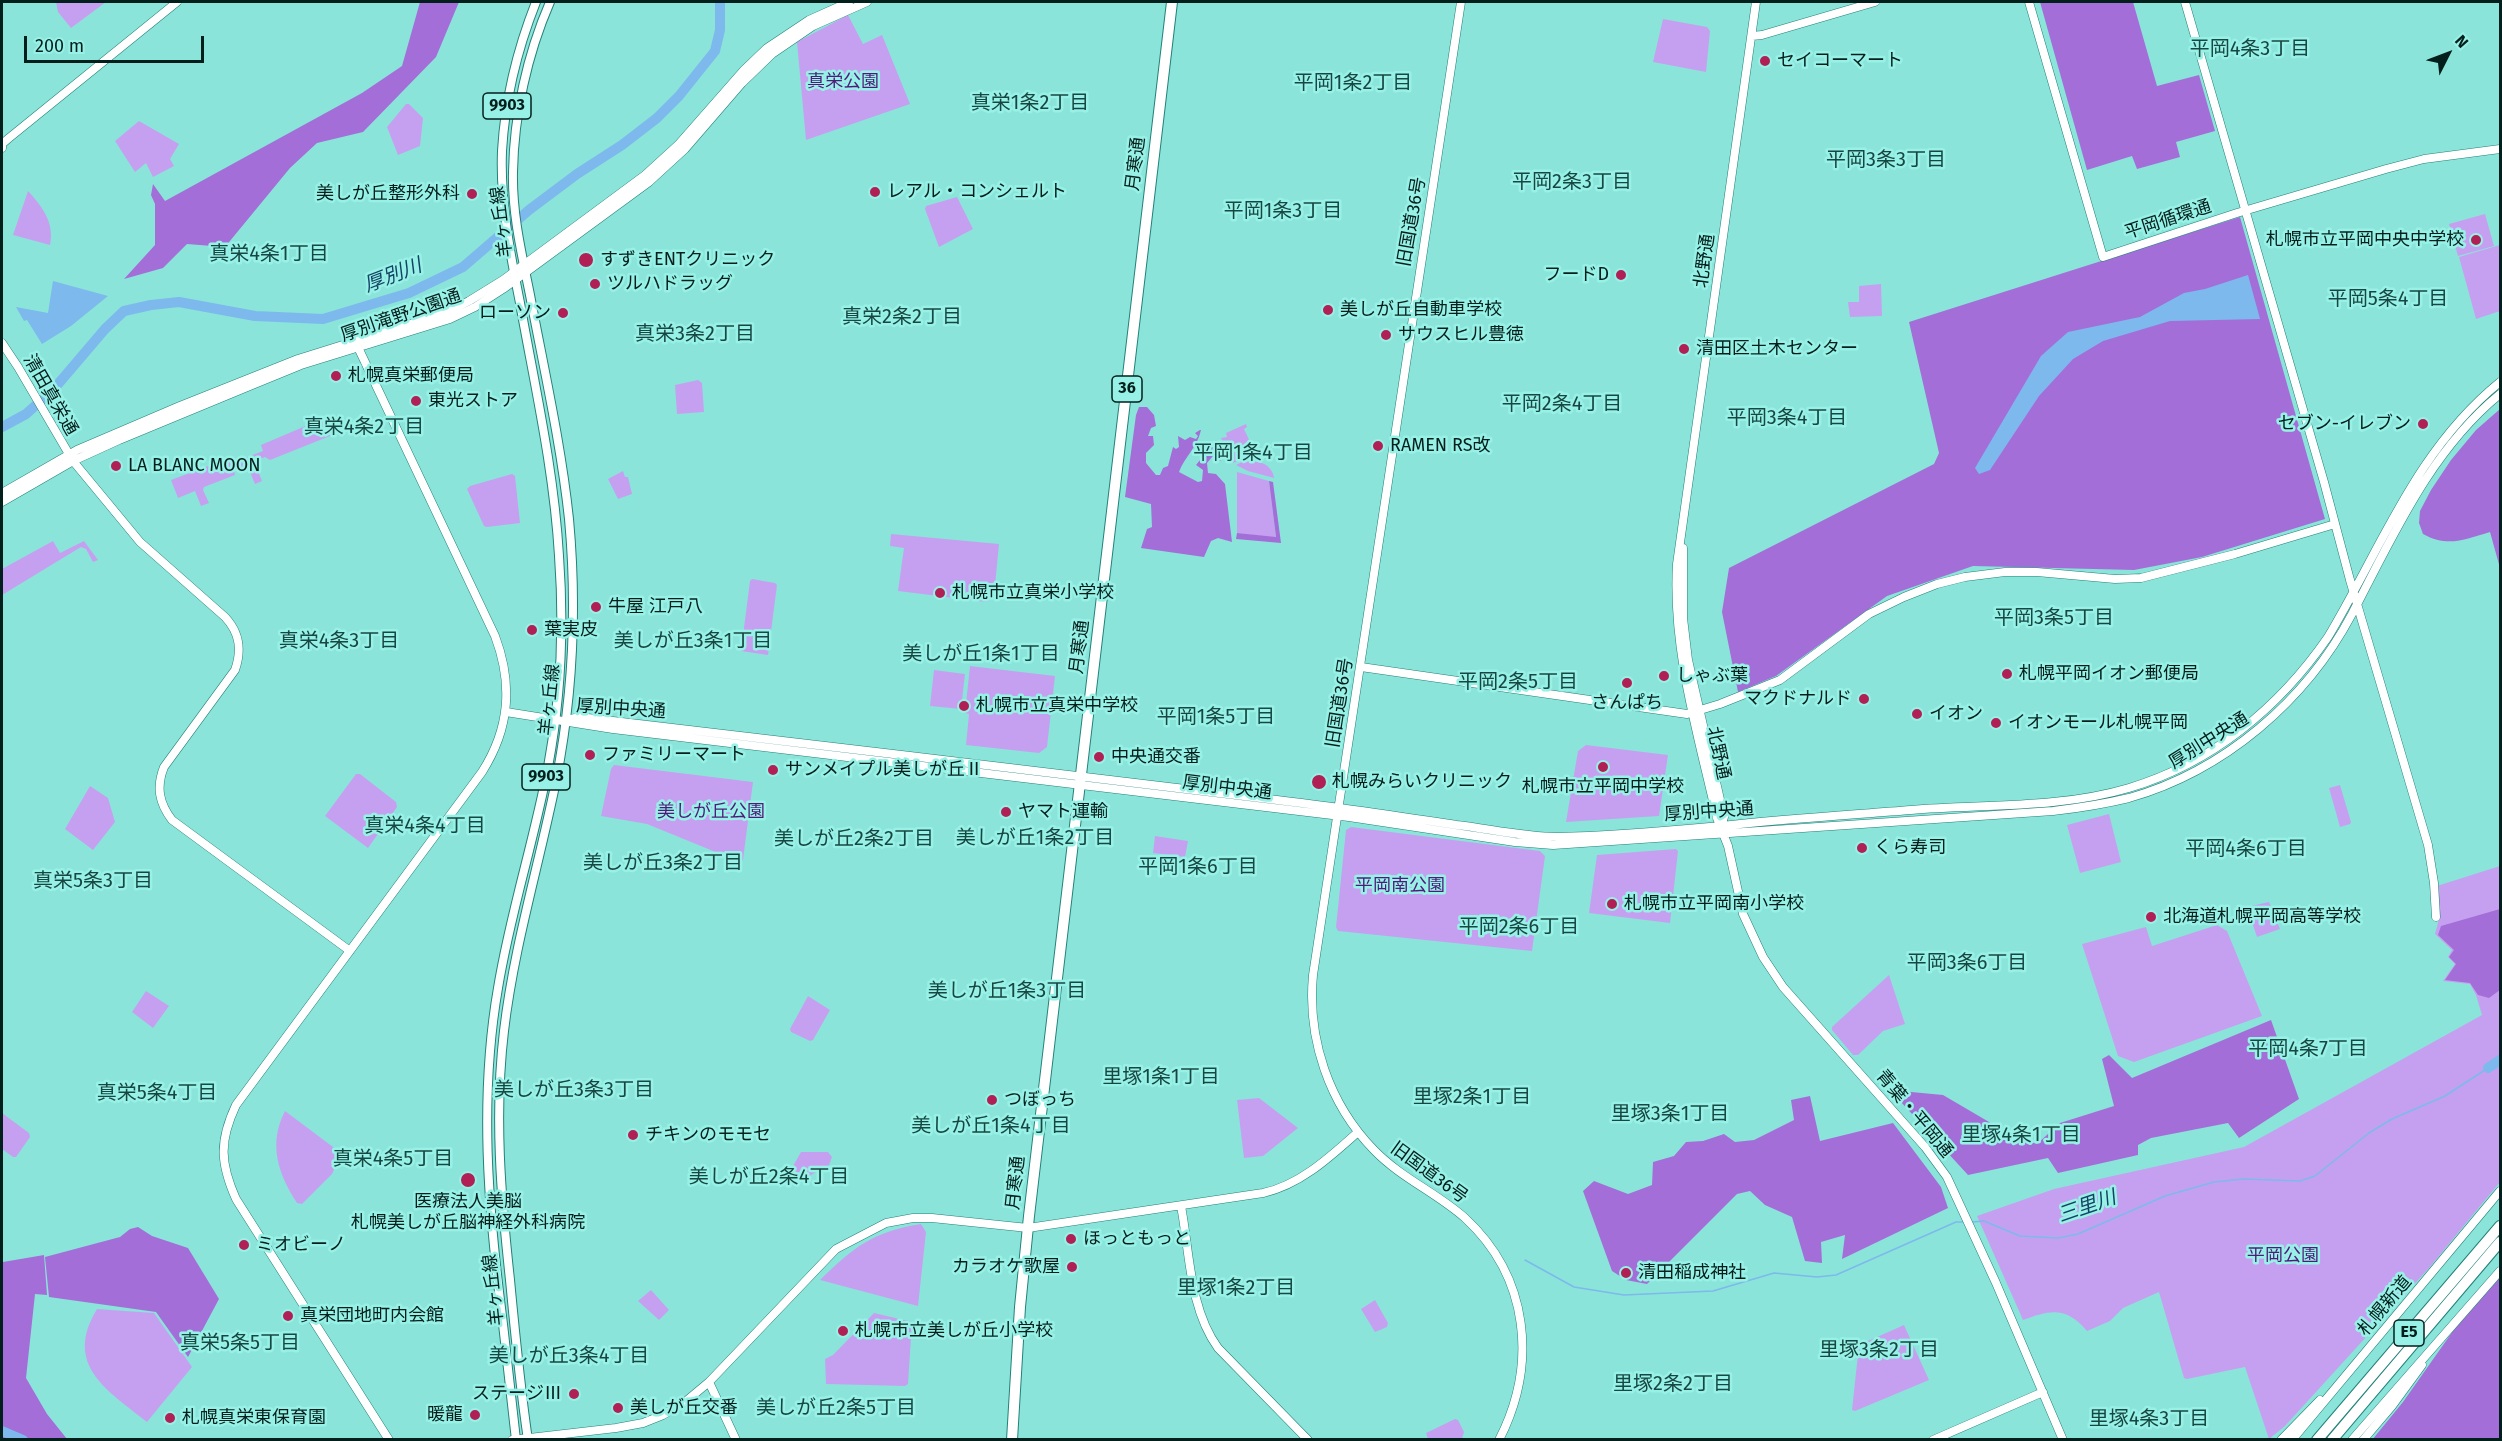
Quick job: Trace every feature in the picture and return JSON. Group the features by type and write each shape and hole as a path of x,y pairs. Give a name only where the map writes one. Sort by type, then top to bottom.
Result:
{"highway":[{"name":"月寒通","path":"1012,1440 1020,1307 1028,1228 1172,2"},
{"name":"E5","path":"2317,1440 2500,1226"},
{"name":"E5","path":"2332,1440 2500,1242"}],"main road":[{"name":"羊ヶ丘線","path":"515,1439 488,1195 487,1095 498,988 547,770 555,719 561,614 557,524 548,458 509,252 502,153 511,80 536,2"},
{"name":"羊ヶ丘線","path":"527,1439 500,1186 499,1096 509,996 522,926 552,801 566,720 572,643 568,519 561,463 519,243 514,206 513,170 519,107 536,37 550,2"}],"street":[{"path":"2,145 177,2"},
{"name":"厚別滝野公園通","path":"71,458 116,433 255,376 450,319 475,307 645,176 679,144 744,70 767,48 808,20 849,2"},
{"name":"厚別滝野公園通","path":"524,268 649,182 685,149 742,83 772,54 813,26 867,2"},
{"name":"旧国道36号","path":"1461,2 1313,975 1312,1011 1324,1068 1335,1096 1358,1132 1392,1168 1464,1218 1491,1249 1509,1280 1518,1304 1522,1353 1519,1385 1502,1439"},
{"name":"北野通","path":"1721,826 1717,818 1696,711 1682,663 1677,620 1677,564 1756,2"},
{"path":"1752,36 1875,2"},
{"name":"平岡循環通","path":"2029,2 2103,257 2246,210 2424,159 2500,149"},
{"path":"2185,2 2428,845 2436,916"},
{"name":"清田真栄通","path":"2,343 71,458 140,542 230,622 239,644 240,654 235,670 164,767 158,790 161,803 172,820 350,951"},
{"path":"356,345 495,636 506,675 506,712 500,739 482,772 236,1105 225,1130 224,1168 236,1199 389,1440"},
{"name":"厚別中央通","path":"506,712 566,720 579,717 1080,781 1553,837 2094,797 2131,788 2177,770 2204,756 2273,704 2311,661 2354,593 2422,466 2459,419 2500,382"},
{"name":"厚別中央通","path":"1339,812 1515,842 1553,845 2053,811 2131,797 2196,770 2237,746 2259,729 2290,699 2315,671 2357,603 2402,519 2441,456 2466,426 2500,394"},
{"path":"2,493 71,458"},
{"path":"2,502 71,458"},
{"path":"1361,667 1687,714 1780,680 1869,614 1896,600 1937,584 1965,577 2005,572 2037,572 2115,579 2140,578 2235,554 2334,524"},
{"name":"青葉・平岡通","path":"1721,826 1725,834 1743,914 1754,941 1772,972 1796,1003 1925,1147 1947,1177 1996,1283 2063,1440"},
{"path":"515,1439 616,1428 652,1420 686,1402 709,1382 836,1249 886,1223 913,1218 1028,1228 1278,1190 1310,1172 1358,1132"},
{"name":"札幌新道","path":"2292,1440 2500,1191"},
{"path":"1181,1206 1198,1307 1207,1332 1218,1347 1308,1440"},
{"path":"2352,1440 2500,1270"},
{"path":"2363,1440 2392,1406 2431,1348"},
{"path":"2281,1440 2344,1379"},
{"path":"709,1382 736,1440"},
{"path":"1933,1440 2043,1392"}],"green space":[{"path":"56,2 106,2 71,28 58,12"},
{"name":"真栄公園","path":"848,15 863,44 882,35 910,104 806,140 797,42"},
{"path":"1663,19 1707,27 1710,31 1706,72 1653,62"},
{"path":"406,104 409,104 423,118 420,146 398,155 387,127"},
{"path":"139,121 179,144 170,159 174,166 153,177 146,163 135,172 115,141"},
{"path":"28,191 49,222 50,245 13,235"},
{"path":"957,197 973,229 939,247 925,209 926,206"},
{"path":"2485,214 2494,246 2458,256 2449,224"},
{"path":"2500,245 2500,311 2476,319 2459,257"},
{"path":"1881,284 1882,316 1850,317 1848,302 1859,302 1859,286"},
{"path":"698,380 702,383 704,412 677,414 675,385"},
{"path":"322,419 330,436 270,460 265,457 254,461 262,481 255,484 247,465 234,470 235,475 204,487 203,490 209,503 201,506 195,491 178,498 171,480 230,458 232,463 263,451 261,445"},
{"path":"1246,424 1247,427 1244,429 1252,446 1251,451 1248,452 1249,456 1233,463 1221,438 1227,437 1226,433"},
{"path":"1250,458 1251,462 1266,465 1272,471 1274,478 1236,465"},
{"path":"623,471 625,477 628,477 632,494 618,499 608,479"},
{"path":"1237,472 1269,481 1276,538 1237,533"},
{"path":"512,474 515,476 520,523 484,526 467,489 470,486"},
{"path":"891,534 999,544 994,596 987,602 898,591 904,548 890,546"},
{"path":"53,541 60,553 84,541 98,560 93,562 86,549 81,547 2,595 2,569"},
{"path":"752,579 777,585 768,655 741,651"},
{"path":"970,666 1055,676 1047,747 1039,753 966,745 969,714 965,713"},
{"path":"934,670 965,674 961,709 930,706"},
{"path":"1586,745 1668,755 1659,816 1566,822 1578,751"},
{"name":"美しが丘公園","path":"614,765 753,782 743,860 740,862 647,824 601,816 611,769"},
{"path":"356,774 360,774 396,802 397,807 368,848 325,816"},
{"path":"2340,785 2351,822 2340,827 2329,788"},
{"path":"90,786 108,798 115,822 93,850 65,829"},
{"path":"2109,814 2121,862 2080,873 2067,825"},
{"name":"平岡南公園","path":"1351,827 1540,851 1545,856 1532,951 1338,931 1336,927 1346,830"},
{"path":"1155,836 1188,841 1185,857 1153,853"},
{"path":"1676,849 1678,851 1670,923 1589,913 1597,855"},
{"name":"平岡公園","path":"2500,866 2500,1182 2429,1268 2285,1426 2269,1439 2245,1367 2184,1378 2159,1292 2123,1308 2110,1321 2087,1331 2072,1317 2057,1312 2023,1320 1977,1216 2054,1189 2244,1147 2482,1015 2470,984 2443,981 2455,964 2448,957 2452,950 2435,934 2439,919 2437,886"},
{"path":"2269,902 2280,929 2257,937 2247,907"},
{"path":"2217,925 2227,931 2262,1016 2134,1062 2118,1056 2082,944 2146,927 2152,946"},
{"path":"1889,975 1905,1024 1883,1031 1858,1055 1853,1055 1832,1030 1832,1027"},
{"path":"146,991 169,1006 153,1028 132,1012"},
{"path":"808,996 830,1010 813,1040 810,1041 791,1032 790,1029"},
{"path":"1259,1098 1298,1128 1263,1156 1244,1158 1237,1100"},
{"path":"285,1111 341,1153 332,1174 302,1204 297,1203 280,1170 276,1147 277,1135"},
{"path":"2,1113 29,1133 30,1137 16,1157 2,1149"},
{"path":"801,1152 828,1152 832,1157 829,1165 789,1187 783,1184"},
{"path":"921,1224 926,1232 918,1306 820,1280 843,1258 865,1243 889,1231"},
{"path":"651,1290 669,1310 659,1320 638,1301"},
{"path":"1375,1300 1388,1323 1387,1327 1375,1332 1361,1309"},
{"path":"97,1309 154,1313 192,1367 147,1422 105,1387 87,1361 85,1346 88,1329"},
{"path":"874,1313 912,1322 908,1384 905,1386 826,1384 825,1359 833,1355"},
{"path":"1904,1325 1929,1380 1855,1411 1852,1410 1859,1345"},
{"path":"1455,1419 1458,1420 1464,1432 1462,1439 1428,1439 1426,1433"}],"shaded area":[{"path":"420,2 459,2 436,57 363,132 317,143 290,168 225,247 187,244 163,268 124,279 155,245 155,204 151,195 153,184 165,201 362,93 402,66"},
{"path":"2040,2 2133,2 2157,86 2199,75 2215,131 2176,142 2180,157 2137,169 2132,156 2087,170"},
{"path":"2240,217 2325,519 2202,557 2134,570 1973,566 1887,596 1776,676 1738,692 1722,612 1729,568 1934,464 1939,453 1909,322"},
{"path":"1139,407 1147,407 1154,415 1156,426 1151,428 1148,436 1153,436 1154,445 1146,453 1146,463 1156,475 1160,475 1163,468 1168,466 1173,447 1176,449 1179,447 1178,436 1185,440 1190,437 1196,439 1198,436 1195,433 1201,430 1197,442 1179,472 1198,482 1202,481 1203,470 1196,465 1216,440 1223,454 1221,461 1212,457 1207,463 1208,473 1216,474 1225,484 1232,542 1218,538 1211,541 1204,557 1141,548 1147,529 1152,527 1151,504 1125,497"},
{"path":"2500,409 2500,568 2490,532 2457,541 2441,541 2423,534 2419,523 2420,511 2451,460 2476,430"},
{"path":"1269,481 1273,482 1281,543 1236,539 1237,533 1276,537"},
{"path":"2500,909 2500,990 2489,998 2478,995 2470,983 2445,980 2456,964 2449,957 2454,950 2438,935 2441,926"},
{"path":"2271,1020 2299,1099 2239,1138 2228,1123 2151,1138 2138,1145 2138,1155 2058,1173 2048,1158 1968,1175 1890,1090 1943,1095 2013,1136 2037,1144 2060,1123 2114,1106 2102,1059 2109,1055 2132,1078"},
{"path":"1810,1096 1820,1141 1893,1123 1941,1187 1948,1208 1842,1259 1845,1235 1821,1242 1822,1263 1805,1261 1792,1217 1765,1205 1750,1191 1737,1194 1647,1284 1626,1280 1612,1271 1583,1191 1594,1181 1628,1194 1652,1185 1653,1162 1674,1156 1686,1142 1703,1141 1724,1134 1735,1142 1754,1140 1794,1120 1791,1100"},
{"path":"138,1227 152,1236 188,1248 219,1299 188,1357 156,1312 49,1297 45,1257 120,1237 130,1229"},
{"path":"44,1255 47,1295 35,1294 26,1378 47,1414 67,1439 2,1439 3,1262"},
{"path":"2500,1273 2500,1439 2372,1440 2403,1402 2453,1331"}],"water":[{"path":"2248,275 2260,319 2170,321 2103,341 2073,359 2039,396 1990,470 1979,474 1975,468 2041,356 2068,332 2140,317 2184,293 2205,289"},
{"path":"53,281 108,296 71,326 42,344 16,307 48,313"}],"waterway":[{"name":"厚別川","path":"2,427 26,414 53,390 105,329 124,311 179,302 255,316 323,319 409,293 463,267 529,210 577,174 622,145 657,118 679,96 715,51 720,30 720,2"},
{"name":"三里川","path":"2488,1068 2500,1060"},
{"name":"三里川","path":"1972,1222 1984,1221 2020,1236 2058,1238 2078,1234 2165,1196 2214,1182 2243,1179 2300,1181 2315,1176 2369,1133 2392,1119 2445,1096 2488,1068"},
{"name":"三里川","path":"1525,1260 1574,1287 1624,1295 1713,1291 1774,1273 1817,1277 1836,1275 1956,1222 1965,1222"},
{"name":"厚別川","path":"2,1431 23,1440"}],"place":[{"name":"セイコーマート","path":"1765,61"},
{"name":"レアル・コンシェルト","path":"875,192"},
{"name":"美しが丘整形外科","path":"472,194"},
{"name":"札幌市立平岡中央中学校","path":"2476,240"},
{"name":"すずきENTクリニック","path":"586,260"},
{"name":"フードD","path":"1621,275"},
{"name":"ツルハドラッグ","path":"595,284"},
{"name":"美しが丘自動車学校","path":"1328,310"},
{"name":"ローソン","path":"563,313"},
{"name":"サウスヒル豊徳","path":"1386,335"},
{"name":"清田区土木センター","path":"1684,349"},
{"name":"札幌真栄郵便局","path":"336,376"},
{"name":"東光ストア","path":"416,401"},
{"name":"セブン-イレブン","path":"2423,424"},
{"name":"RAMEN RS改","path":"1378,446"},
{"name":"LA BLANC MOON","path":"116,466"},
{"name":"札幌市立真栄小学校","path":"940,593"},
{"name":"牛屋 江戸八","path":"596,607"},
{"name":"葉実皮","path":"532,630"},
{"name":"札幌平岡イオン郵便局","path":"2007,674"},
{"name":"しゃぶ葉","path":"1664,676"},
{"name":"さんぱち","path":"1627,683"},
{"name":"マクドナルド","path":"1864,699"},
{"name":"札幌市立真栄中学校","path":"964,706"},
{"name":"イオン","path":"1917,714"},
{"name":"イオンモール札幌平岡","path":"1996,723"},
{"name":"ファミリーマート","path":"590,755"},
{"name":"中央通交番","path":"1099,757"},
{"name":"札幌市立平岡中学校","path":"1603,767"},
{"name":"サンメイプル美しが丘Ⅱ","path":"773,770"},
{"name":"札幌みらいクリニック","path":"1319,782"},
{"name":"ヤマト運輸","path":"1006,812"},
{"name":"くら寿司","path":"1862,848"},
{"name":"札幌市立平岡南小学校","path":"1612,904"},
{"name":"北海道札幌平岡高等学校","path":"2151,917"},
{"name":"つぼっち","path":"992,1100"},
{"name":"チキンのモモセ","path":"633,1135"},
{"name":"医療法人美脳 札幌美しが丘脳神経外科病院","path":"468,1180"},
{"name":"ほっともっと","path":"1071,1239"},
{"name":"ミオビーノ","path":"244,1245"},
{"name":"カラオケ歌屋","path":"1072,1267"},
{"name":"清田稲成神社","path":"1626,1273"},
{"name":"真栄団地町内会館","path":"288,1316"},
{"name":"札幌市立美しが丘小学校","path":"843,1331"},
{"name":"ステージⅢ","path":"574,1394"},
{"name":"美しが丘交番","path":"618,1408"},
{"name":"暖龍","path":"475,1415"},
{"name":"札幌真栄東保育園","path":"170,1418"}],"district":[{"name":"平岡4条3丁目","path":"2250,49"},
{"name":"平岡1条2丁目","path":"1353,83"},
{"name":"真栄1条2丁目","path":"1030,103"},
{"name":"平岡3条3丁目","path":"1886,160"},
{"name":"平岡2条3丁目","path":"1572,182"},
{"name":"平岡1条3丁目","path":"1283,211"},
{"name":"真栄4条1丁目","path":"269,254"},
{"name":"平岡5条4丁目","path":"2388,299"},
{"name":"真栄2条2丁目","path":"902,317"},
{"name":"真栄3条2丁目","path":"695,334"},
{"name":"平岡2条4丁目","path":"1562,404"},
{"name":"平岡3条4丁目","path":"1787,418"},
{"name":"真栄4条2丁目","path":"364,427"},
{"name":"平岡1条4丁目","path":"1253,453"},
{"name":"平岡3条5丁目","path":"2054,618"},
{"name":"真栄4条3丁目","path":"339,641"},
{"name":"美しが丘3条1丁目","path":"693,641"},
{"name":"美しが丘1条1丁目","path":"981,654"},
{"name":"平岡2条5丁目","path":"1518,682"},
{"name":"平岡1条5丁目","path":"1216,717"},
{"name":"真栄4条4丁目","path":"425,826"},
{"name":"美しが丘1条2丁目","path":"1035,838"},
{"name":"美しが丘2条2丁目","path":"854,839"},
{"name":"平岡4条6丁目","path":"2246,849"},
{"name":"美しが丘3条2丁目","path":"663,863"},
{"name":"平岡1条6丁目","path":"1198,867"},
{"name":"真栄5条3丁目","path":"93,881"},
{"name":"平岡2条6丁目","path":"1519,927"},
{"name":"平岡3条6丁目","path":"1967,963"},
{"name":"美しが丘1条3丁目","path":"1007,991"},
{"name":"平岡4条7丁目","path":"2308,1049"},
{"name":"里塚1条1丁目","path":"1161,1077"},
{"name":"美しが丘3条3丁目","path":"574,1090"},
{"name":"真栄5条4丁目","path":"157,1093"},
{"name":"里塚2条1丁目","path":"1472,1097"},
{"name":"里塚3条1丁目","path":"1670,1114"},
{"name":"美しが丘1条4丁目","path":"991,1126"},
{"name":"里塚4条1丁目","path":"2021,1135"},
{"name":"真栄4条5丁目","path":"393,1159"},
{"name":"美しが丘2条4丁目","path":"769,1177"},
{"name":"里塚1条2丁目","path":"1236,1288"},
{"name":"真栄5条5丁目","path":"240,1343"},
{"name":"里塚3条2丁目","path":"1879,1350"},
{"name":"美しが丘3条4丁目","path":"569,1356"},
{"name":"里塚2条2丁目","path":"1673,1384"},
{"name":"美しが丘2条5丁目","path":"836,1408"},
{"name":"里塚4条3丁目","path":"2149,1419"}]}
